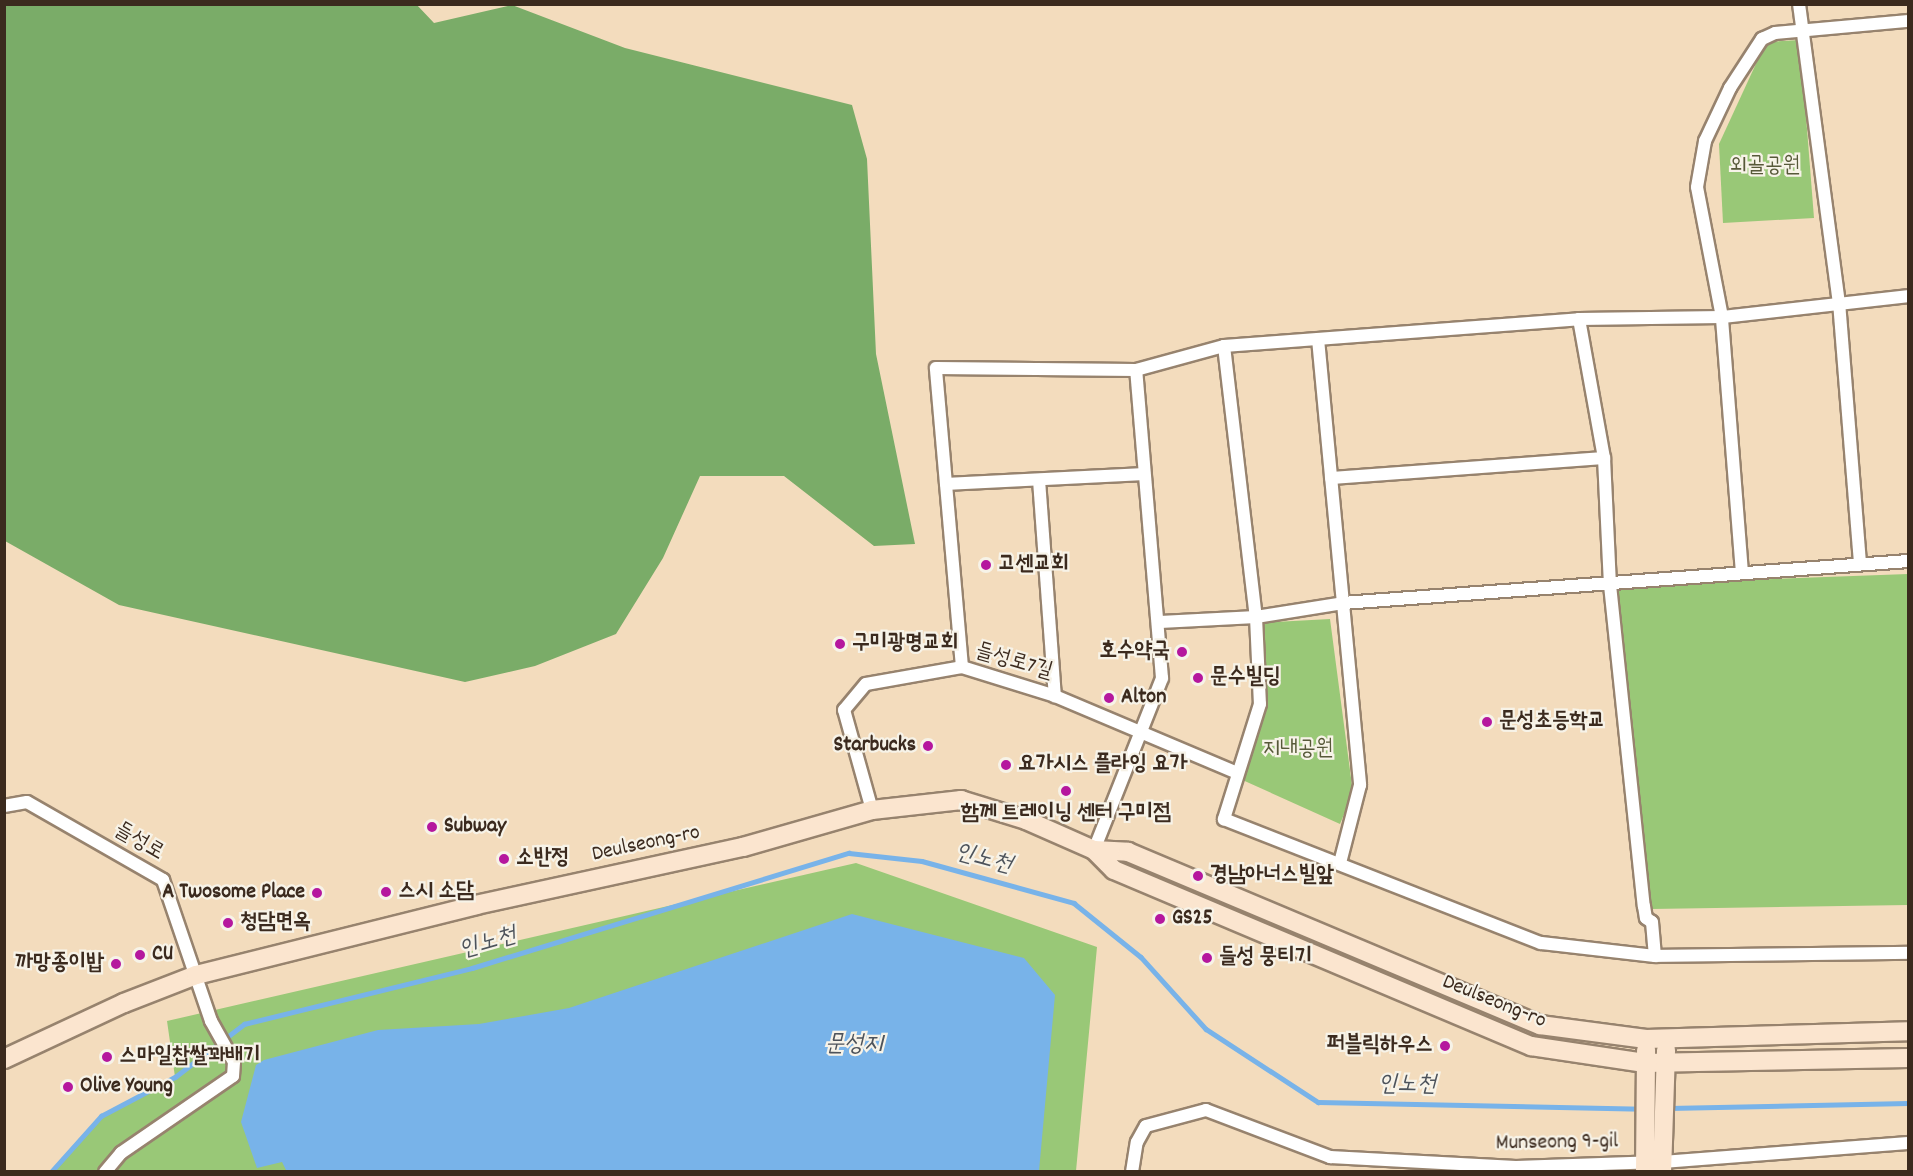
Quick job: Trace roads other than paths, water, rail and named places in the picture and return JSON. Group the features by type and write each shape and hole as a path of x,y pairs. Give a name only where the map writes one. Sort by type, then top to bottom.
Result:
{"street":[{"path":"1798,4 1839,302 1860,564"},
{"path":"1742,573 1722,317 1697,186 1705,141 1755,47 1775,33 1908,21"},
{"path":"962,668 936,368 1136,370 1224,346 1579,319 1722,317 1908,296"},
{"path":"1579,319 1604,458 1610,585 1644,906 1646,918 1652,922 1655,956"},
{"path":"1318,339 1360,785 1340,863"},
{"path":"1224,346 1256,617 1260,704 1224,819 1541,943 1655,956 1908,952"},
{"path":"1094,850 1138,733 1162,678 1160,622 1144,474 1136,370"},
{"path":"1331,478 1604,458"},
{"path":"946,484 1144,474"},
{"path":"1039,480 1055,696"},
{"path":"1160,622 1256,617 1343,603 1610,585 1908,561"},
{"name":"들성로7길","path":"872,810 844,710 866,684 962,668 1055,696 1237,773"},
{"name":"Deulseong-ro","path":"4,1059 124,1003 196,975 476,905 743,847 872,810 961,800 1026,820 1094,850 1128,852 1540,1025 1646,1039 1908,1031"},
{"name":"들성로","path":"4,806 27,802 163,880 210,1021 234,1062 232,1076 121,1153 105,1172"},
{"name":"Deulseong-ro","path":"1094,850 1114,870 1531,1046 1655,1071 1908,1058"},
{"path":"1655,1071 1666,1038"},
{"path":"1646,1039 1655,1071 1653,1167"},
{"name":"Munseong 9-gil","path":"1131,1172 1137,1142 1146,1126 1215,1110 1330,1157 1516,1167 1653,1167 1908,1143"}],"water":[{"name":"문성지","path":"852,914 1024,958 1055,995 1039,1171 287,1172 282,1162 257,1168 241,1122 256,1065 264,1060 378,1030 479,1024 569,1008"}],"waterway":[{"name":"인노천","path":"51,1172 101,1116 175,1077 244,1024 472,968 849,853 922,861 1074,903 1141,957 1206,1029 1318,1102 1642,1109"},
{"name":"인노천","path":"1669,1108 1908,1103"}],"place":[{"name":"고센교회","path":"986,565"},
{"name":"구미광명교회","path":"840,644"},
{"name":"호수약국","path":"1182,652"},
{"name":"문수빌딩","path":"1198,678"},
{"name":"Alton","path":"1109,698"},
{"name":"문성초등학교","path":"1487,722"},
{"name":"Starbucks","path":"928,746"},
{"name":"요가시스 플라잉 요가","path":"1006,765"},
{"name":"함께 트레이닝 센터 구미점","path":"1066,791"},
{"name":"Subway","path":"432,827"},
{"name":"소반정","path":"504,859"},
{"name":"경남아너스빌앞","path":"1198,876"},
{"name":"스시 소담","path":"386,892"},
{"name":"A Twosome Place","path":"317,893"},
{"name":"GS25","path":"1160,919"},
{"name":"청담면옥","path":"228,923"},
{"name":"CU","path":"140,955"},
{"name":"들성 뭉티기","path":"1207,958"},
{"name":"까망종이밥","path":"116,964"},
{"name":"퍼블릭하우스","path":"1445,1046"},
{"name":"스마일찹쌀꽈배기","path":"107,1057"},
{"name":"Olive Young","path":"68,1087"}],"park label":[{"name":"외골공원","path":"1765,167"},
{"name":"지내공원","path":"1298,750"}]}
